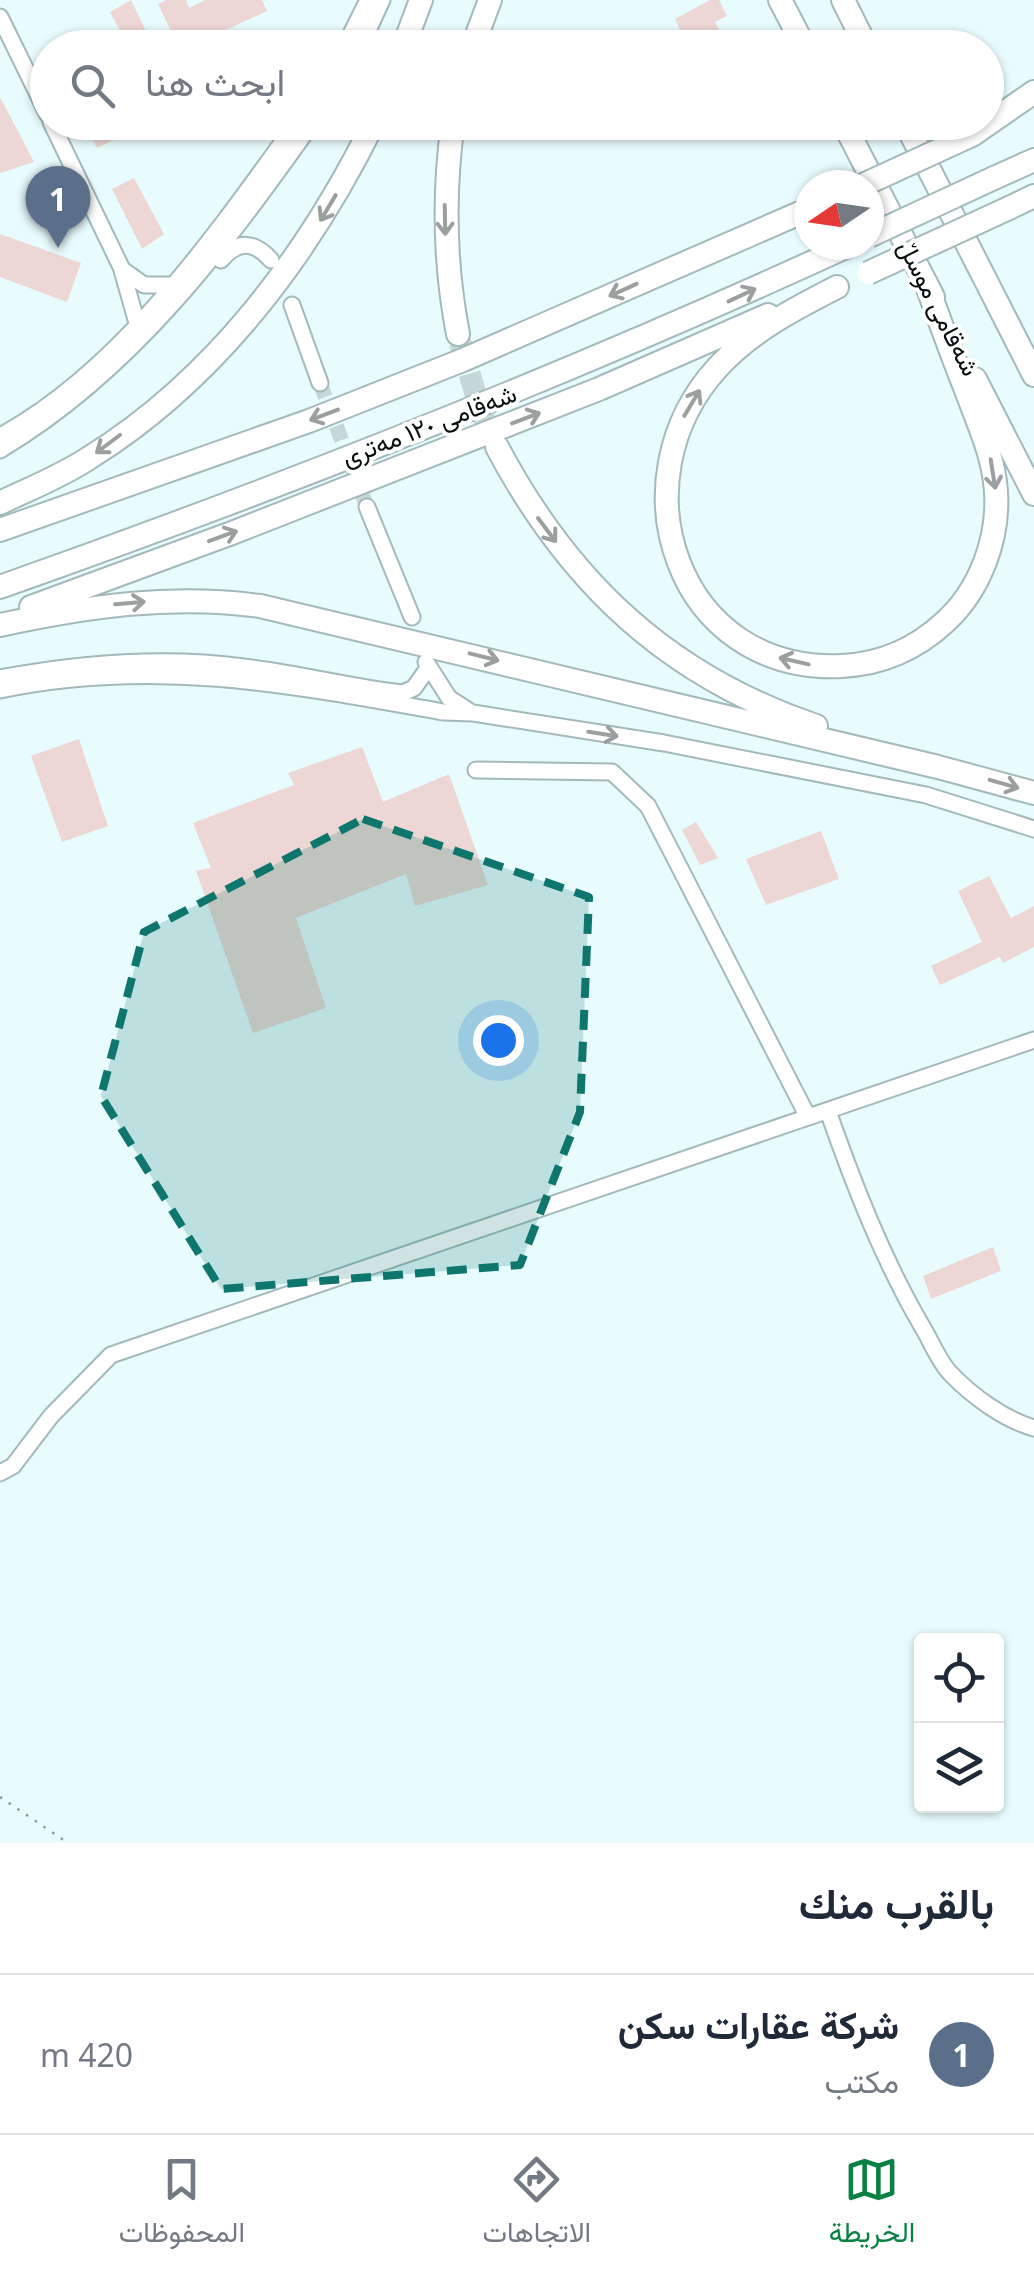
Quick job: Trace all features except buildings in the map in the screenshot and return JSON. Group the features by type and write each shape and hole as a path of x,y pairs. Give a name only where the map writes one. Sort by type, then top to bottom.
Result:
{"highway":[{"path":"409,30 420,0"},
{"path":"479,30 490,0"},
{"path":"780,0 796,30"},
{"path":"1004,113 1034,92"},
{"path":"1004,120 1034,105"},
{"path":"0,504 89,459 199,370 251,314 310,240 364,140"},
{"path":"450,140 445,255 458,334"},
{"name":"شەقامی موسڵ","path":"852,140 1034,494"},
{"path":"913,140 1034,376"},
{"path":"884,175 961,140"},
{"path":"884,229 1034,160"},
{"path":"0,622 562,404 837,287 1034,196"},
{"name":"شەقامی ١٢٠ مەتری","path":"0,530 309,421 463,360 794,216"},
{"path":"973,258 1034,344"},
{"name":"شەقامی ١٢٠ مەتری","path":"0,587 471,410 688,320 818,260"},
{"path":"837,287 768,324 710,376 682,422 668,468 665,501 672,550 683,574 724,628 774,656 831,666 865,664 896,654 939,628 967,595 982,568 994,530 996,492 989,452 926,284"},
{"path":"497,446 536,516 583,576 626,618 683,662 770,710 938,767"},
{"path":"0,622 89,607 165,600 260,606 1034,793"}],"street":[{"path":"353,30 368,0"},
{"path":"368,30 382,0"},
{"path":"0,17 30,78"},
{"path":"60,140 121,267 137,323"},
{"path":"0,436 78,381 137,323 172,285 283,140"},
{"path":"0,450 90,387 148,332 205,268 300,140"},
{"path":"205,268 216,265 242,244 255,246 271,260"},
{"path":"121,267 144,285 172,285"},
{"path":"292,304 320,383"},
{"path":"367,507 412,617"},
{"path":"0,678 66,668 176,662 245,666 403,692 414,688 427,664 449,698 473,713"},
{"path":"0,690 102,676 195,674 263,682 664,743 926,795 1034,829"},
{"path":"476,770 612,772 634,790 648,806 808,1117"},
{"path":"0,1473 13,1466 51,1416 111,1356 1034,1040"},
{"path":"828,1110 854,1185 881,1244 949,1373 1020,1424 1034,1428"}],"path":[{"path":"0,1797 68,1843"}],"highlighted area":[{"path":"363,819 589,897 580,1112 520,1265 221,1289 101,1096 144,932"}],"tunnel":[{"path":"460,342 481,412 497,447"},
{"path":"320,383 367,507"}],"place":[{"name":"شركة عقارات سكن","path":"58,248"}]}
